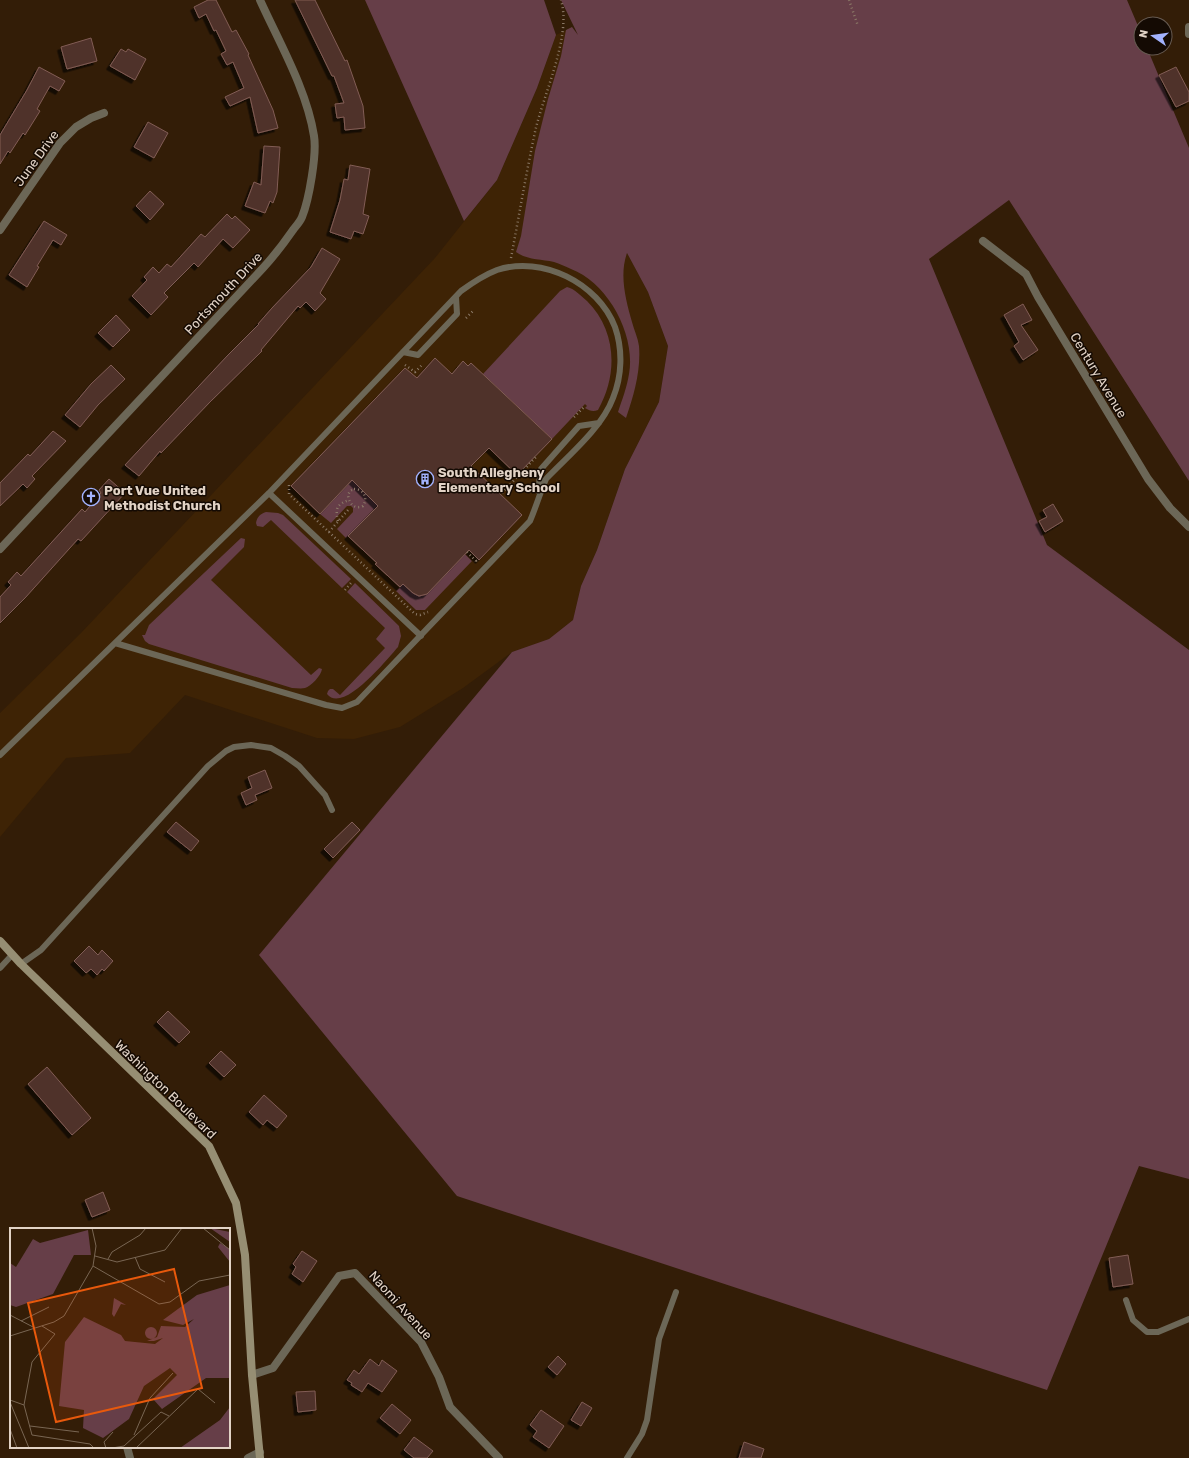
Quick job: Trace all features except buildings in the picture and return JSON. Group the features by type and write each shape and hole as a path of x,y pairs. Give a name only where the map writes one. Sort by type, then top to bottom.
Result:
{"street":[{"name":"Portsmouth Drive","path":"0,549 264,268 283,245 301,218 310,187 315,137 301,88 260,0"},
{"path":"1189,27 1189,34"},
{"name":"June Drive","path":"0,230 60,143 76,127 91,118 104,113"},
{"name":"Century Avenue","path":"983,240 1026,274 1038,298 1148,479 1170,508 1189,527"},
{"name":"Washington Boulevard","path":"0,941 21,964 209,1146 236,1203 245,1256 252,1374 260,1455"},
{"name":"Naomi Avenue","path":"252,1374 273,1368 339,1276 355,1272 421,1342 439,1377 450,1407 499,1458"},
{"path":"127,1448 130,1458"},
{"path":"248,1458 260,1455"}],"lane":[{"path":"0,755 269,493 472,282 498,270 528,267 545,268 556,271 568,277 589,292 599,301 608,314 614,326 618,341 620,369 614,398 602,419 546,479 530,521 357,702 342,708 301,699 115,643"},
{"path":"403,352 418,355 423,350 457,314 456,297"},
{"path":"537,505 541,469 579,426 599,423"},
{"path":"269,493 421,636"},
{"path":"21,964 42,950 208,766 226,751 240,746 251,745 270,748 285,756 298,766 325,795 332,810"},
{"path":"0,968 12,955"},
{"path":"627,1458 642,1434 647,1420 659,1339 676,1292"},
{"path":"1126,1300 1133,1320 1147,1332 1158,1332 1189,1319"}],"path":[{"path":"509,268 535,131 560,43 564,10 561,0"},
{"path":"849,0 858,26"},
{"path":"463,321 474,310"},
{"path":"400,370 406,364 415,372 425,361"},
{"path":"289,485 289,494 415,614 420,615 427,613 433,607"},
{"path":"354,489 361,491 365,495 366,499 363,506 360,508 353,506 349,500 348,495 350,491 354,489"},
{"path":"338,521 336,509 338,505 349,500"},
{"path":"329,532 348,510"},
{"path":"467,552 476,561 471,567"},
{"path":"345,590 353,582"}],"shaded area":[{"path":"365,0 544,0 556,35 537,88 497,180 464,221"},
{"path":"561,0 1127,0 1134,16 1133,56 1150,56 1189,148 1189,481 1009,200 929,259 1047,545 1189,650 1189,1179 1139,1166 1047,1390 457,1196 259,955 512,652 549,639 573,620 581,586 597,550 625,469 659,402 668,346 648,292 627,253 623,279 638,343 639,364 632,400 626,418 618,412 626,389 629,374 630,359 628,343 616,312 607,298 597,286 584,276 571,269 554,262 525,257 516,252 521,236 535,151 561,56 566,30 572,27 578,35"},
{"path":"572,27 627,253 648,292 668,346 659,402 625,469 597,550 581,586 573,620 549,639 512,652 463,688 400,727 354,739 317,738 185,695 130,753 66,758 0,837 0,713 81,633 435,258 497,180 537,88 556,35"},
{"path":"567,287 575,291 587,301 597,313 609,339 611,368 609,382 598,410 588,410 585,408 587,406 585,404 552,439 483,374 560,291"},
{"path":"359,473 378,505 346,538 337,529 353,512 353,508 351,506 347,506 331,523 320,514"},
{"path":"266,512 283,515 351,579 342,588 271,520 263,527 257,526 256,523 258,517"},
{"path":"241,538 245,539 244,547 211,580 311,675 319,668 322,669 320,675 305,688 292,688 149,644 145,641 142,635 145,635 149,625"},
{"path":"465,554 472,561 425,610 416,610 396,591 403,584 411,592 417,595 420,596 427,594"},
{"path":"355,583 399,626 401,636 398,647 365,682 354,691 343,697 334,698 327,694 330,689 333,689 340,695 385,648 376,639 385,628 347,592"}],"place":[{"name":"South Allegheny Elementary School","path":"425,479"},
{"name":"Port Vue United Methodist Church","path":"91,497"}]}
